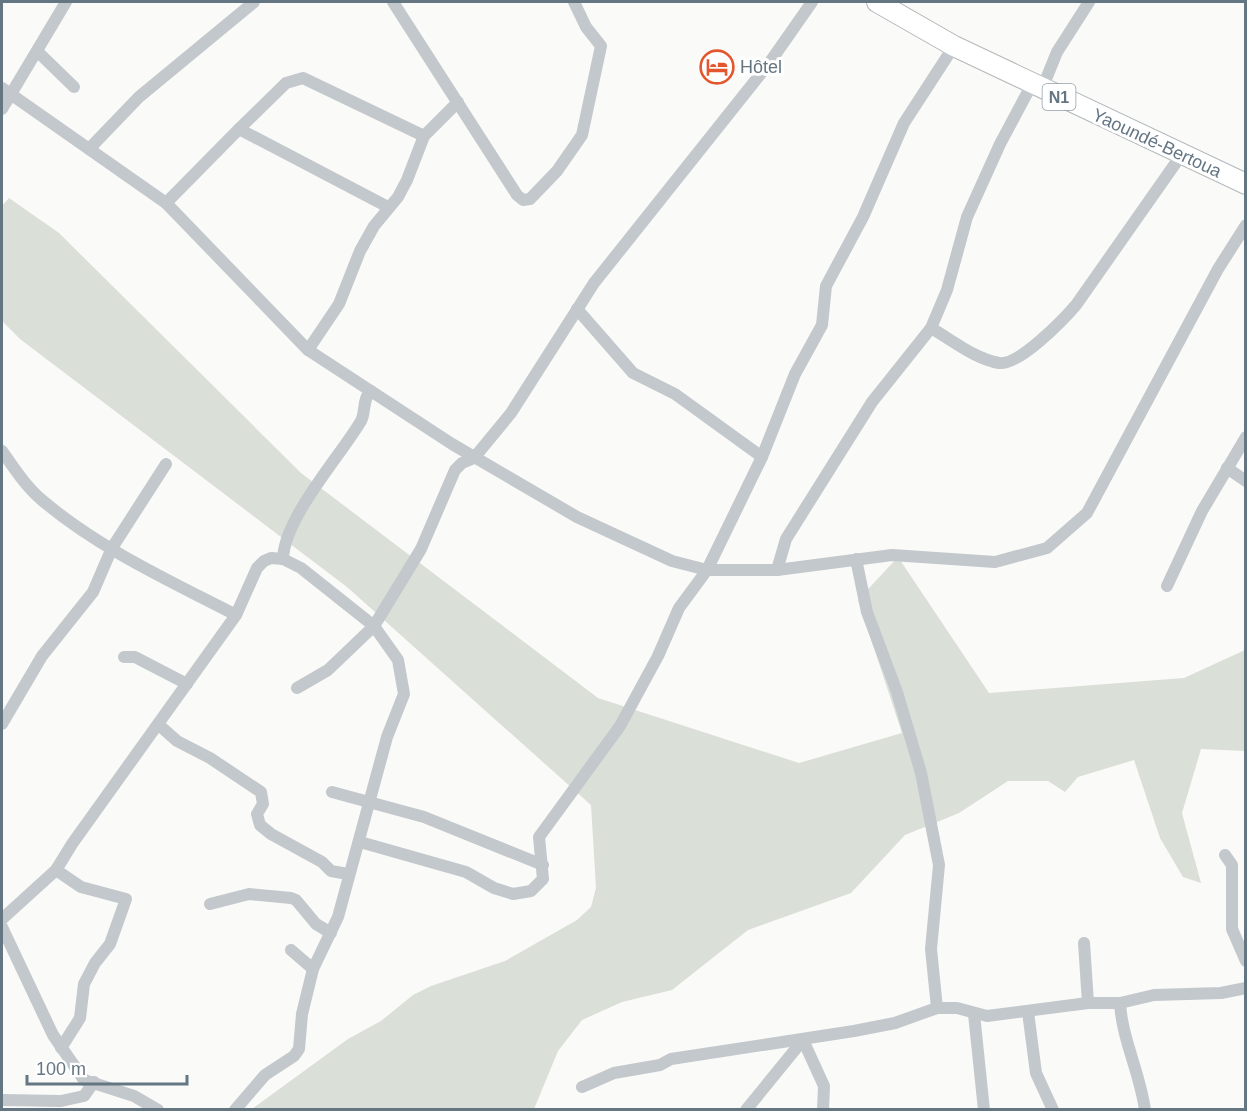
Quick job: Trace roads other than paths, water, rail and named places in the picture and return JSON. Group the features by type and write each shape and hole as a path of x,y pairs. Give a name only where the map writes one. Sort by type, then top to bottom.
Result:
{"highway":[{"name":"Yaoundé-Bertoua","path":"877,2 954,46 1245,184"}],"street":[{"path":"2,109 6,91 38,52 66,2"},
{"path":"89,149 139,97 254,2"},
{"path":"393,2 517,195 523,200 530,199 556,171 582,135 602,51 574,2"},
{"path":"297,688 328,670 374,626 421,549 455,470 462,463 474,458 511,413 594,283 770,62 812,2"},
{"path":"777,570 786,539 872,402 931,328 947,290 967,218 1000,144 1089,2"},
{"path":"360,842 466,872 494,888 513,894 531,891 543,879 539,837 620,726 658,656 679,608 707,570 762,457 795,374 822,325 826,286 863,217 904,123 954,46"},
{"path":"38,52 74,87"},
{"path":"166,203 286,83 303,78 424,136"},
{"path":"6,91 166,203 308,350 474,458 577,517 672,561 707,570 777,570 892,555 995,562 1047,548 1087,513 1218,269 1245,225"},
{"path":"308,350 339,304 360,251 407,180 424,136 458,102"},
{"path":"239,129 388,207"},
{"path":"931,328 977,354 1000,363 1012,361 1070,312 1182,154"},
{"path":"577,309 633,373 675,394 762,457"},
{"path":"283,559 283,547 304,504 363,418 366,395 370,391"},
{"path":"1167,586 1202,511 1245,437"},
{"path":"2,451 43,501 111,548 186,591 236,615"},
{"path":"2,724 42,656 93,592 111,548 166,464"},
{"path":"1227,468 1245,481"},
{"path":"2,920 56,870 72,844 236,615 257,568 271,558 283,559 301,568 374,626 398,660 404,694 387,737 360,842 348,874 338,918 313,969 302,1014 299,1049 294,1056 265,1075 235,1110"},
{"path":"856,559 867,612 897,692 921,773 939,866 931,949 937,1008"},
{"path":"124,657 135,657 187,684"},
{"path":"159,725 177,741 210,758 261,792 263,804 257,814 260,825 322,862 331,871 348,874"},
{"path":"332,792 424,817 543,865"},
{"path":"1225,855 1232,865 1232,929 1245,961"},
{"path":"56,870 81,887 126,899 110,944 95,963 84,984 80,1018 61,1048"},
{"path":"210,904 249,894 291,898 296,900 316,924 331,933"},
{"path":"2,927 61,1048 84,1080 134,1096 158,1110"},
{"path":"1084,943 1088,1003"},
{"path":"291,950 313,969"},
{"path":"582,1087 614,1073 660,1065 671,1059 803,1040 896,1023 937,1008 957,1008 987,1016 1088,1003 1120,1003 1154,996 1221,993 1245,988"},
{"path":"1120,1003 1122,1027 1131,1050 1145,1110"},
{"path":"1028,1012 1036,1073 1053,1110"},
{"path":"974,1014 984,1110"},
{"path":"746,1110 803,1040"},
{"path":"803,1040 824,1086 823,1110"},
{"path":"2,1100 62,1101 84,1096 94,1082"}],"place":[{"name":"Hôtel","path":"717,67"}]}
